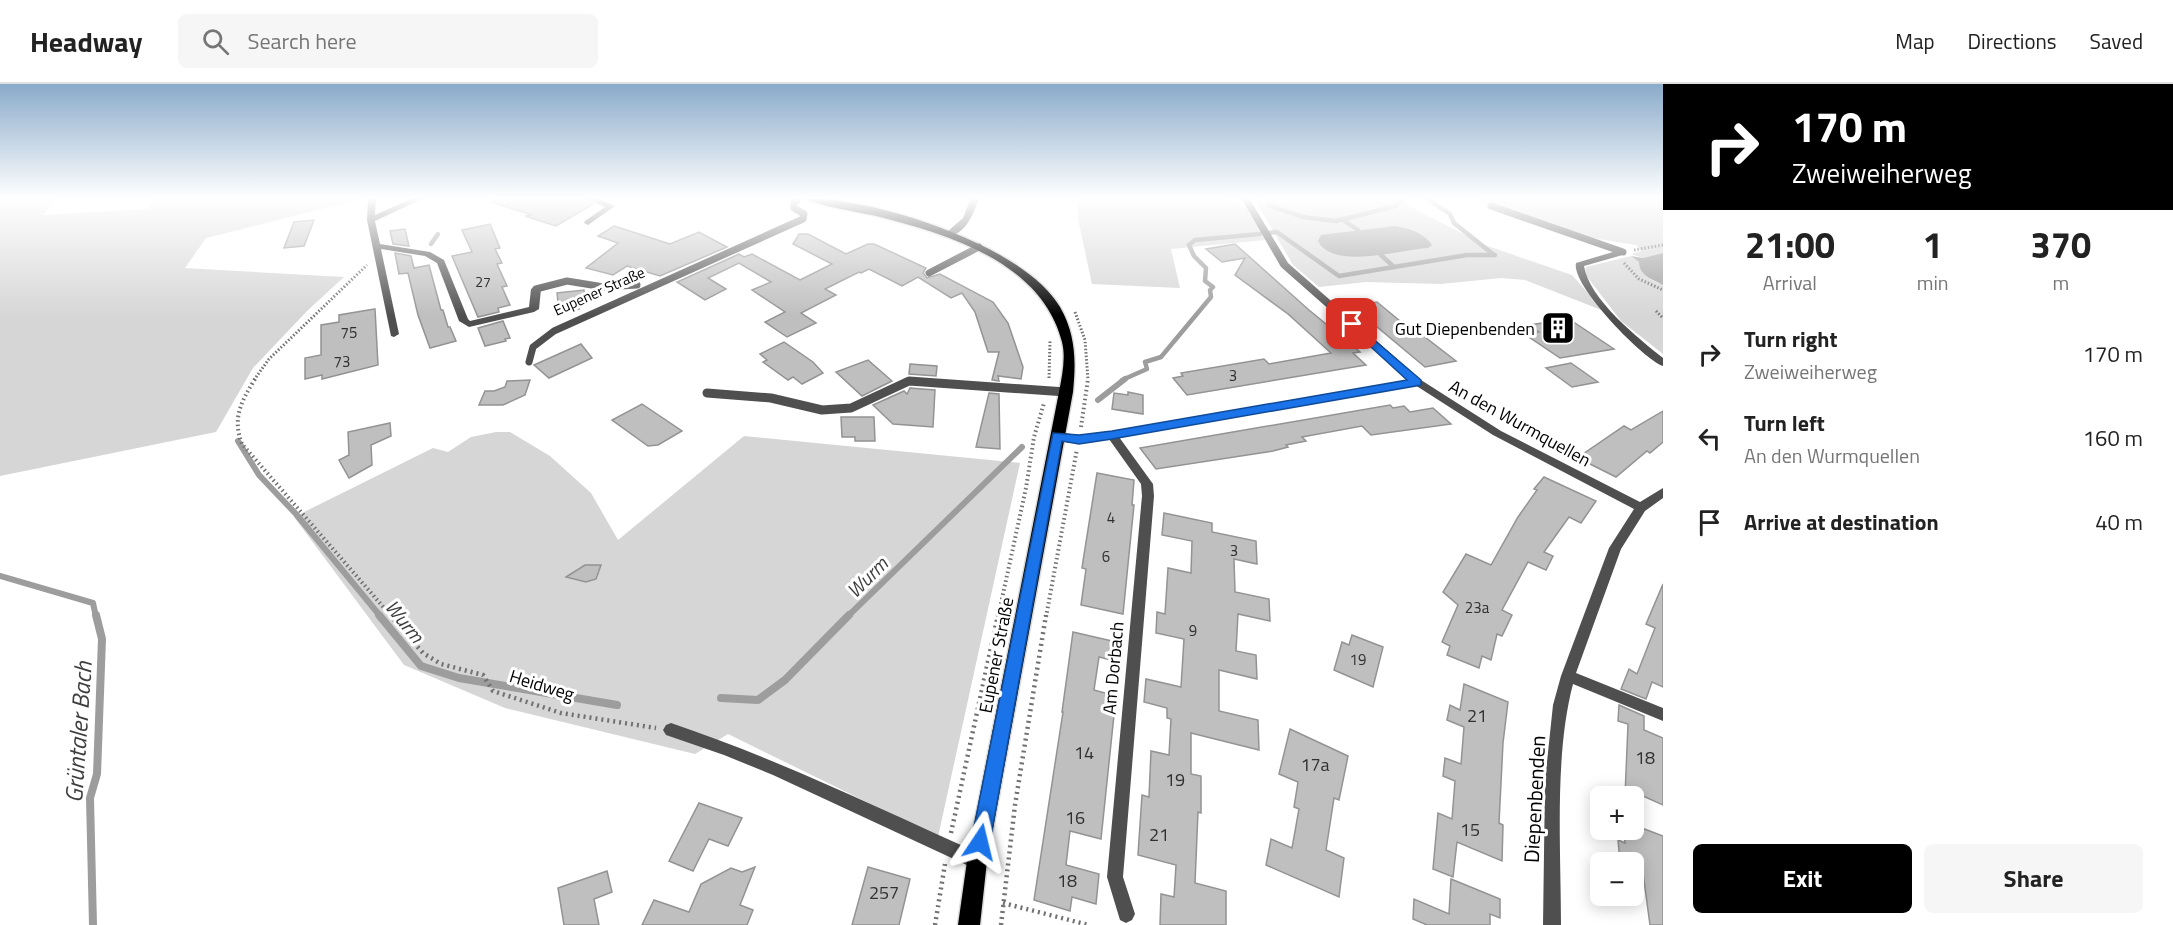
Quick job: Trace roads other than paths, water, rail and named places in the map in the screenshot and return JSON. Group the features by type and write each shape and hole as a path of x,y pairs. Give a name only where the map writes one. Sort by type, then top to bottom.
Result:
{"main road":[{"name":"Eupener Straße","path":"957,237 979,247 1017,270 1034,284 1059,318 1068,342 1069,367 977,861 969,925"}],"street":[{"path":"374,237 394,334"},
{"name":"An den Wurmquellen","path":"1268,237 1284,265 1417,382 1497,433 1641,508"},
{"path":"377,250 418,252 441,262 464,321 469,324 534,309 536,289"},
{"path":"1623,252 1579,265 1578,269 1583,281 1610,313 1643,347 1663,363"},
{"path":"1057,436 1079,440 1417,382"},
{"name":"Am Dorbach","path":"1112,435 1147,484 1148,496 1115,878 1126,914"},
{"name":"Diepenbenden","path":"1552,925 1553,782 1560,705 1568,676 1615,548 1641,508 1663,492"},
{"path":"1568,676 1663,715"},
{"path":"671,730 728,749 778,770 977,861"}],"lane":[{"name":"Eupener Straße","path":"529,362 529,353 533,345 554,332 764,237"},
{"path":"1581,237 1623,252"},
{"path":"929,273 979,247"},
{"path":"536,289 567,280 604,287 637,285"},
{"path":"706,393 771,398 822,410 851,408 909,381 1066,392"}],"waterway":[{"name":"Wurm","path":"431,244 436,237"},
{"name":"Wurm","path":"1122,380 1147,369 1145,362 1161,357 1211,297 1210,290 1213,287 1205,281 1206,268 1194,256 1189,245 1195,240 1225,237"},
{"name":"Wurm","path":"1284,237 1339,276 1394,267"},
{"name":"Wurm","path":"1472,237 1494,255"},
{"path":"1381,255 1394,267"},
{"name":"Wurm","path":"1394,267 1467,255 1494,255"},
{"name":"Wurm","path":"1098,400 1125,379"},
{"name":"Wurm","path":"238,441 259,475 296,514 381,617"},
{"name":"Wurm","path":"848,616 1022,447"},
{"name":"Grüntaler Bach","path":"0,576 93,603 96,617"},
{"name":"Grüntaler Bach","path":"93,925 90,798 97,774 102,639 96,615"},
{"name":"Wurm","path":"379,615 421,666 459,678 617,705"},
{"name":"Wurm","path":"721,698 758,700 785,680 848,616"}],"place":[{"name":"Gut Diepenbenden","path":"1558,328"}]}
